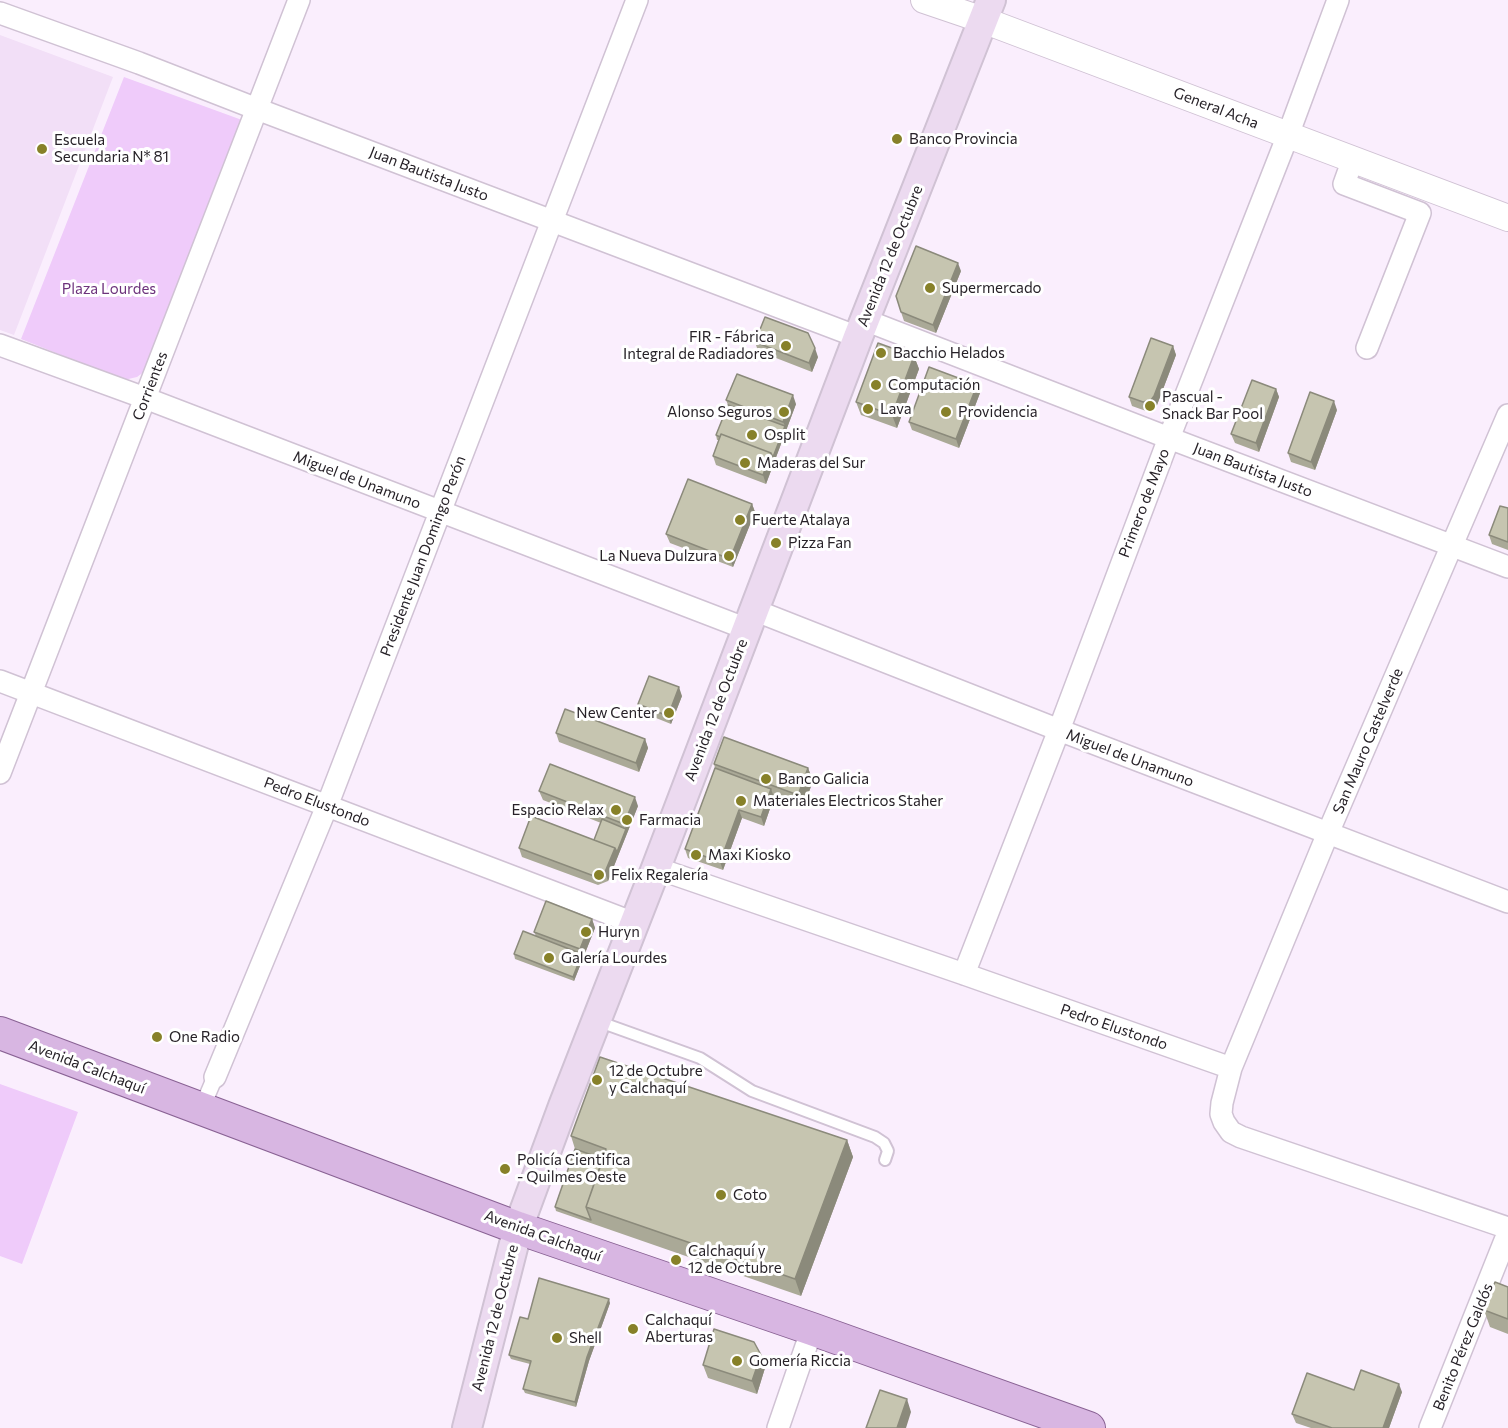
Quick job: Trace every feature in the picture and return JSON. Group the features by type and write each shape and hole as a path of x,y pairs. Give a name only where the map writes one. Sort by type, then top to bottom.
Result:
{"main road":[{"name":"Avenida 12 de Octubre","path":"467,1428 518,1228 566,1097 656,868 861,328 987,10"},
{"name":"Avenida Calchaquí","path":"0,1033 518,1228 812,1329 1089,1428"}],"street":[{"name":"Corrientes","path":"0,773 299,0"},
{"name":"Presidente Juan Domingo Perón","path":"201,1110 327,806 637,0"},
{"name":"General Acha","path":"924,0 987,10 1288,135 1508,218"},
{"name":"Primero de Mayo","path":"964,974 1338,0"},
{"name":"Juan Bautista Justo","path":"0,13 139,63 553,221 1169,438 1508,567"},
{"path":"1353,159 1344,184 1420,213 1367,348"},
{"name":"Miguel de Unamuno","path":"0,345 145,398 440,512 750,619 1059,730 1508,902"},
{"name":"San Mauro Castelverde","path":"1231,1068 1328,833 1508,415"},
{"name":"Pedro Elustondo","path":"0,681 634,923"},
{"name":"Pedro Elustondo","path":"656,868 1231,1068"},
{"path":"1231,1068 1221,1114 1231,1132 1508,1231"},
{"name":"Benito Pérez Galdós","path":"1430,1428 1508,1231"},
{"path":"778,1428 812,1329"}],"lane":[{"path":"597,1021 700,1058 752,1090 875,1137 884,1143 888,1151 885,1160"}],"shaded area":[{"name":"Escuela Secundaria N* 81","path":"0,35 113,77 14,335 0,330"}],"green space":[{"name":"Plaza Lourdes","path":"124,77 242,120 145,371 137,377 124,380 21,339"},
{"path":"0,1084 78,1112 22,1264 0,1256"}],"building":[{"name":"Supermercado","path":"916,246 958,263 933,325 901,312 896,296"},
{"name":"FIR - Fábrica Integral de Radiadores","path":"765,317 808,333 815,348 809,363 755,342"},
{"path":"1151,338 1173,346 1154,396 1151,400 1143,402 1129,397"},
{"path":"878,343 914,356 892,415 856,402"},
{"name":"Providencia","path":"929,367 977,385 956,439 909,422"},
{"path":"737,374 793,395 783,422 726,400"},
{"path":"1252,380 1276,389 1256,443 1231,434"},
{"path":"1310,392 1334,401 1311,462 1288,453"},
{"name":"Osplit","path":"728,405 785,426 773,457 771,453 721,434 720,437 716,435"},
{"name":"Maderas del Sur","path":"721,434 771,453 763,475 713,456"},
{"path":"688,479 752,504 730,559 666,534"},
{"path":"1500,506 1508,508 1508,542 1489,535"},
{"path":"649,676 679,687 668,716 638,704"},
{"path":"565,709 645,739 636,763 556,733"},
{"path":"724,737 808,768 798,795 714,764"},
{"path":"550,764 635,797 624,824 539,791"},
{"path":"715,768 771,789 761,817 739,810 720,862 685,849"},
{"path":"531,816 615,848 605,872 594,876 519,848"},
{"path":"602,819 626,829 617,852 615,848 594,840"},
{"path":"546,901 592,919 580,949 534,932"},
{"name":"Galería Lourdes","path":"523,931 582,954 573,977 514,954"},
{"name":"Coto","path":"600,1057 847,1140 795,1279 586,1207 606,1149 571,1136"},
{"path":"575,1149 603,1159 586,1207 591,1220 555,1207"},
{"name":"Shell","path":"539,1278 609,1299 587,1357 575,1402 523,1389 531,1361 509,1355 520,1317 528,1319"},
{"path":"1495,1282 1508,1287 1508,1319 1484,1310"},
{"name":"Gomería Riccia","path":"714,1329 754,1342 761,1355 752,1381 703,1365"},
{"path":"1361,1370 1399,1384 1383,1428 1332,1428 1292,1414 1307,1373 1354,1390"},
{"path":"880,1390 907,1399 897,1428 866,1428"}],"place":[{"name":"Banco Provincia","path":"897,139"},
{"name":"Escuela Secundaria N* 81","path":"42,149"},
{"name":"Supermercado","path":"930,288"},
{"name":"FIR - Fábrica Integral de Radiadores","path":"786,346"},
{"name":"Bacchio Helados","path":"881,353"},
{"name":"Computación","path":"876,385"},
{"name":"Pascual - Snack Bar Pool","path":"1150,406"},
{"name":"Lava","path":"868,409"},
{"name":"Alonso Seguros","path":"784,412"},
{"name":"Providencia","path":"946,412"},
{"name":"Osplit","path":"752,435"},
{"name":"Maderas del Sur","path":"745,463"},
{"name":"Fuerte Atalaya","path":"740,520"},
{"name":"Pizza Fan","path":"776,543"},
{"name":"La Nueva Dulzura","path":"729,556"},
{"name":"New Center","path":"669,713"},
{"name":"Banco Galicia","path":"766,779"},
{"name":"Materiales Electricos Staher","path":"741,801"},
{"name":"Espacio Relax","path":"616,810"},
{"name":"Farmacia","path":"627,820"},
{"name":"Maxi Kiosko","path":"696,855"},
{"name":"Felix Regalería","path":"599,875"},
{"name":"Huryn","path":"586,932"},
{"name":"Galería Lourdes","path":"549,958"},
{"name":"One Radio","path":"157,1037"},
{"name":"12 de Octubre y Calchaquí","path":"597,1080"},
{"name":"Policía Cientifica - Quilmes Oeste","path":"505,1169"},
{"name":"Coto","path":"721,1195"},
{"name":"Calchaquí y 12 de Octubre","path":"676,1260"},
{"name":"Calchaquí Aberturas","path":"633,1329"},
{"name":"Shell","path":"557,1338"},
{"name":"Gomería Riccia","path":"737,1361"}]}
